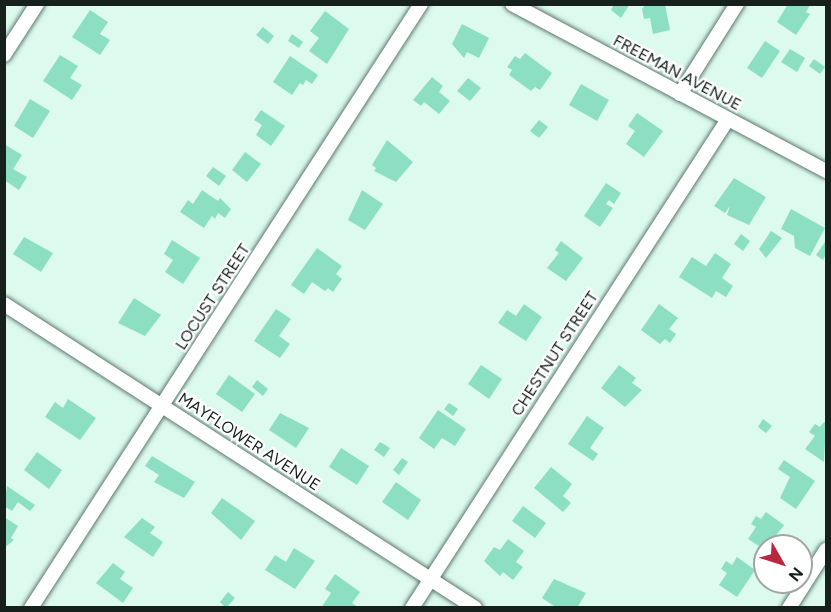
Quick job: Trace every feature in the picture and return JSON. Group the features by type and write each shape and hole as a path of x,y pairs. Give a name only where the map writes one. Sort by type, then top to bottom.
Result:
{"street":[{"path":"4,55 37,4"},
{"name":"LOCUST STREET","path":"31,608 421,4"},
{"name":"FREEMAN AVENUE","path":"512,4 826,171"},
{"path":"680,94 737,4"},
{"name":"CHESTNUT STREET","path":"412,608 728,119"},
{"name":"MAYFLOWER AVENUE","path":"4,304 475,608"},
{"path":"789,608 826,550"}],"building":[{"path":"614,4 630,4 621,18 611,10"},
{"path":"646,4 665,4 670,30 653,34 650,18 644,19 642,9"},
{"path":"788,4 810,5 806,12 810,14 796,35 777,22"},
{"path":"90,10 108,22 100,34 110,40 100,55 72,37"},
{"path":"325,11 349,29 327,64 309,51 319,38 310,31"},
{"path":"462,24 489,38 479,58 467,52 464,58 452,44"},
{"path":"263,27 274,36 268,44 256,35"},
{"path":"292,34 303,42 299,48 288,41"},
{"path":"765,41 780,51 762,78 747,68"},
{"path":"790,49 805,58 797,72 781,62"},
{"path":"525,53 552,73 540,90 535,87 531,91 509,75 512,70 507,67 515,56 520,59"},
{"path":"60,55 78,66 70,78 82,85 72,100 43,81"},
{"path":"290,56 318,75 312,84 306,80 303,85 300,83 292,95 273,82"},
{"path":"814,59 825,67 820,74 809,66"},
{"path":"432,77 443,86 439,92 450,101 439,114 424,102 421,106 413,100"},
{"path":"468,78 481,88 470,101 457,91"},
{"path":"581,84 609,100 597,121 569,105"},
{"path":"30,99 50,111 33,138 14,126"},
{"path":"261,110 285,126 271,146 256,135 262,125 254,120"},
{"path":"637,113 663,131 644,157 626,144 635,131 628,126"},
{"path":"539,120 548,127 539,138 530,131"},
{"path":"387,140 413,162 396,182 374,171 376,168 372,165"},
{"path":"4,144 22,155 13,169 27,177 19,190 4,180"},
{"path":"245,152 261,164 247,182 232,170"},
{"path":"213,167 226,176 219,186 206,176"},
{"path":"734,178 766,197 749,225 727,215 730,206 725,213 714,206"},
{"path":"606,183 621,193 614,204 609,200 606,204 613,208 600,227 584,216"},
{"path":"202,190 218,201 220,198 231,209 225,218 218,213 215,219 212,216 204,228 180,212 188,200 193,204"},
{"path":"362,190 383,204 365,230 348,220"},
{"path":"791,209 825,228 810,256 795,248 794,236 781,229"},
{"path":"771,231 782,238 766,258 759,249"},
{"path":"741,234 750,241 743,251 734,244"},
{"path":"24,237 53,253 41,272 13,254"},
{"path":"172,240 200,258 183,284 165,272 173,260 164,254"},
{"path":"561,241 583,258 566,281 547,268 559,253 555,250"},
{"path":"825,242 826,254 823,260 816,255"},
{"path":"317,248 342,266 336,274 342,279 333,292 328,288 325,291 312,282 304,294 291,285"},
{"path":"715,253 731,264 722,278 733,286 726,297 716,291 712,298 679,277 692,257 706,266"},
{"path":"134,298 161,315 145,336 118,323"},
{"path":"524,304 542,317 526,341 498,323 507,310 516,316"},
{"path":"659,304 678,318 669,329 676,334 670,343 665,339 660,344 641,330"},
{"path":"276,309 291,319 279,336 290,344 280,358 254,341"},
{"path":"481,365 502,379 489,399 468,384"},
{"path":"619,365 636,378 632,383 642,390 625,407 601,388"},
{"path":"229,375 255,394 242,412 216,394"},
{"path":"257,380 268,389 263,396 252,387"},
{"path":"68,399 96,418 80,440 45,417 55,402 63,408"},
{"path":"449,403 458,409 453,416 444,409"},
{"path":"438,410 466,429 455,446 442,438 434,449 419,438"},
{"path":"280,413 309,428 296,448 269,430"},
{"path":"587,416 604,428 590,448 598,454 593,461 568,444"},
{"path":"763,419 772,426 766,433 758,427"},
{"path":"824,422 826,423 824,462 805,449 815,436 809,432 815,424 820,427"},
{"path":"380,442 390,448 384,457 374,450"},
{"path":"341,448 369,466 357,485 329,467"},
{"path":"37,452 62,470 49,489 24,470"},
{"path":"152,456 195,482 184,498 154,482 159,475 145,466"},
{"path":"402,458 408,462 399,475 393,470"},
{"path":"784,460 815,481 796,509 780,498 790,477 778,469"},
{"path":"551,467 572,484 563,496 571,503 563,512 534,488"},
{"path":"396,482 421,500 408,520 382,502"},
{"path":"7,486 35,505 30,511 18,502 12,511 4,506"},
{"path":"222,498 255,521 241,540 211,513"},
{"path":"523,506 546,523 535,538 512,521"},
{"path":"766,512 784,525 777,534 753,534 753,542 748,539 756,527 751,524 756,516 761,519"},
{"path":"4,517 18,526 11,538 14,540 4,548"},
{"path":"142,518 155,527 150,533 163,542 153,557 124,537"},
{"path":"508,539 524,551 516,562 523,567 513,580 503,572 500,576 484,561 494,547 500,550"},
{"path":"294,548 315,561 295,589 265,570 275,555 286,562"},
{"path":"737,557 753,569 753,573 737,597 719,585 727,573 721,569 726,561 732,565"},
{"path":"113,563 125,572 120,579 133,588 123,603 96,583"},
{"path":"335,574 360,592 352,603 359,608 321,608 331,593 325,589"},
{"path":"554,579 586,593 577,608 557,608 542,598"},
{"path":"228,592 235,598 226,608 220,602"}]}
